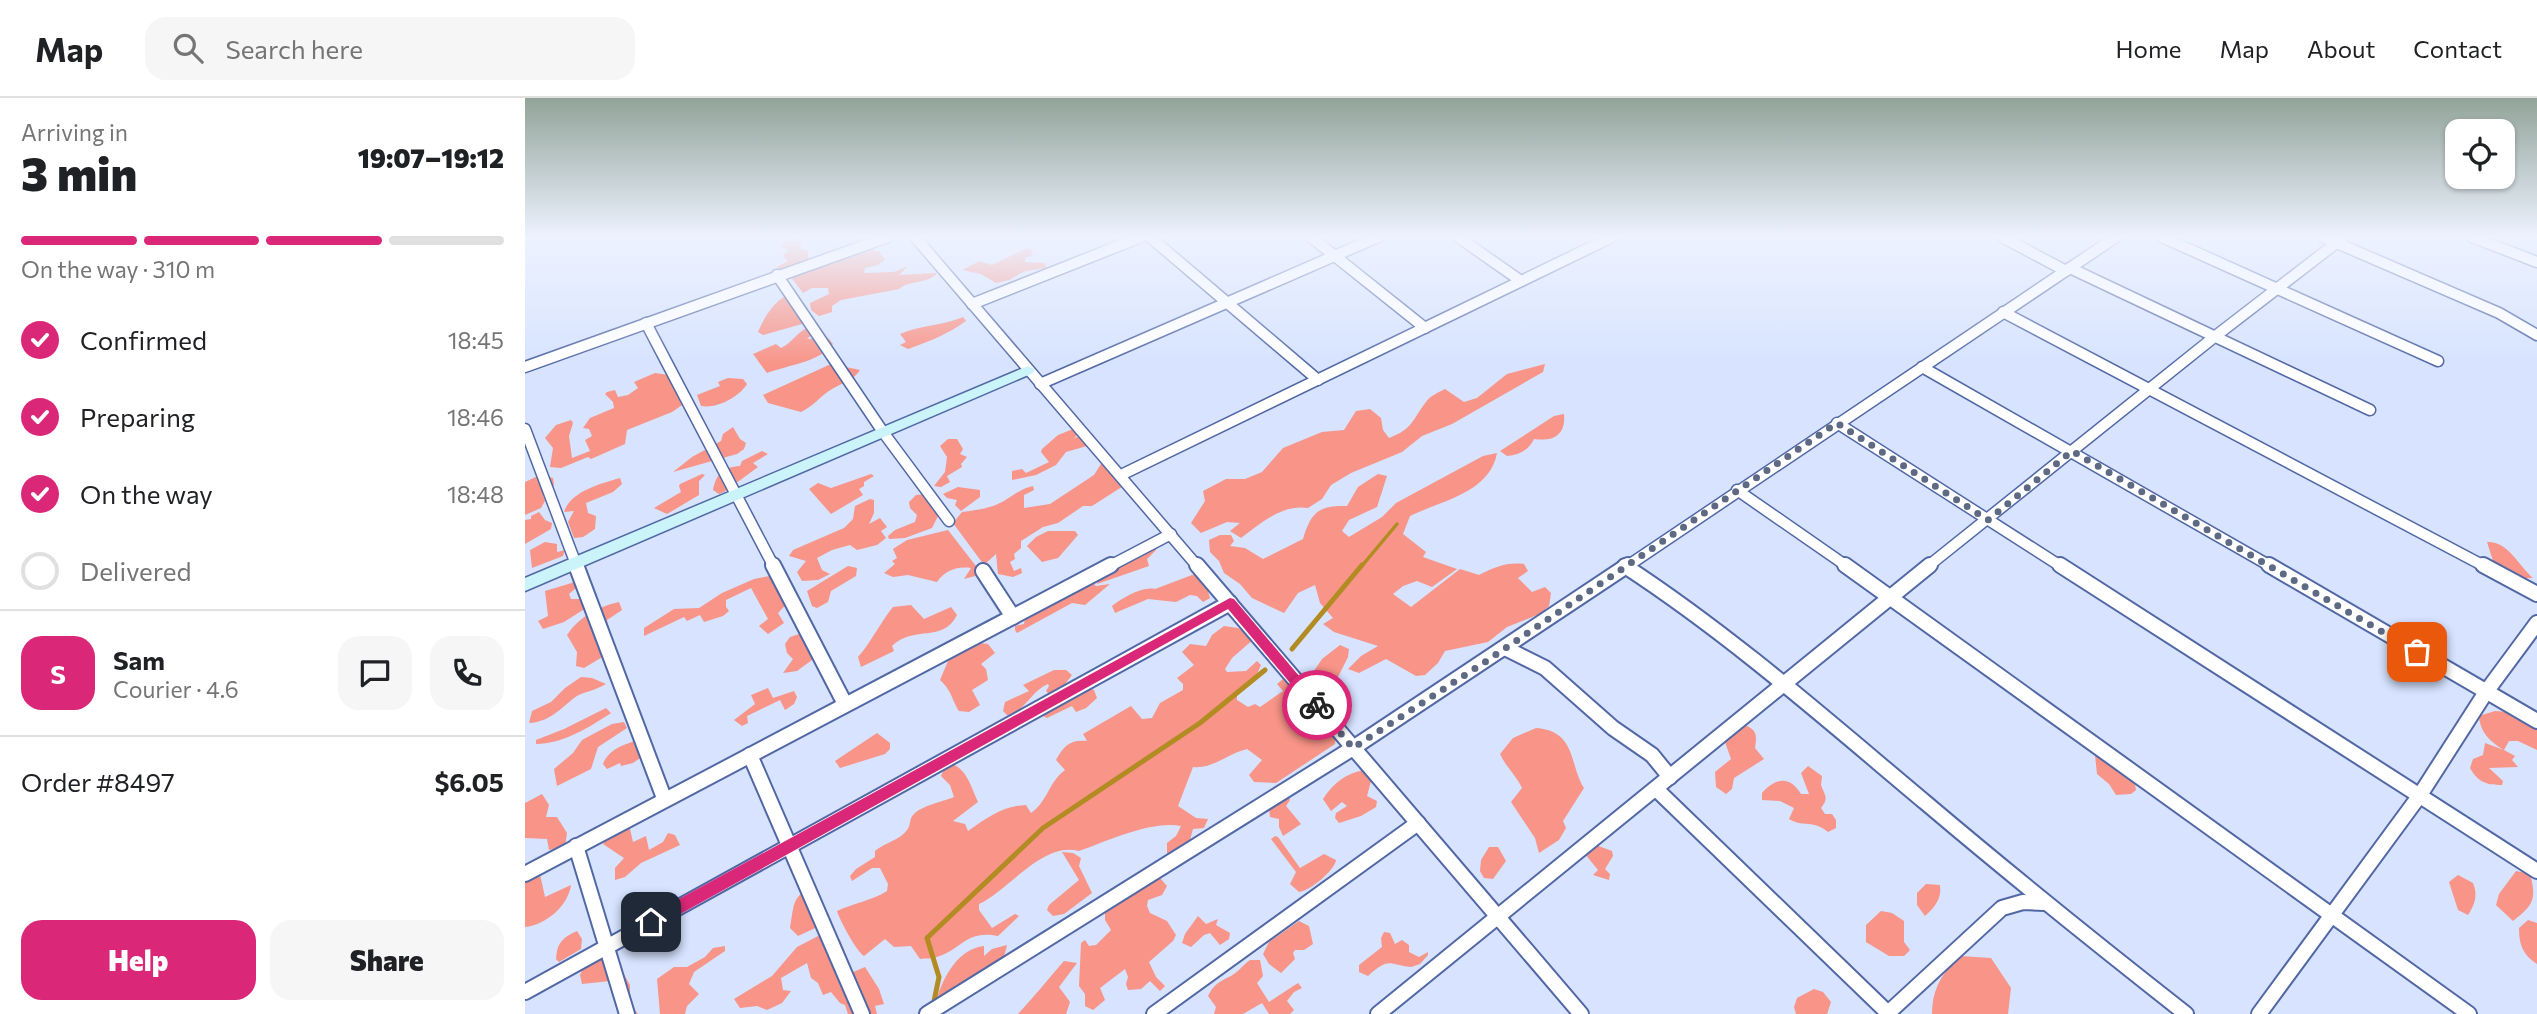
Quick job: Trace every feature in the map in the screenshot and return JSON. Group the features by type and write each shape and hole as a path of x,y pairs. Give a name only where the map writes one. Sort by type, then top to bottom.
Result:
{"street":[{"path":"525,367 764,280"},
{"path":"780,280 883,432 949,521"},
{"path":"951,280 1581,1014"},
{"path":"972,304 1033,280"},
{"path":"1201,280 1318,380"},
{"path":"1040,383 1280,280"},
{"path":"1366,280 1425,328"},
{"path":"934,1010 1353,748 2052,280"},
{"path":"2091,280 2370,410"},
{"path":"2258,280 2438,361"},
{"path":"1378,1014 1783,683 2288,280"},
{"path":"2427,280 2499,313 2537,335"},
{"path":"1121,475 1521,281"},
{"path":"2003,312 2537,594"},
{"path":"646,323 845,704"},
{"path":"1921,367 2072,451 2537,721"},
{"path":"525,585 1028,370"},
{"path":"1837,423 2537,871"},
{"path":"525,429 664,799"},
{"path":"1737,490 1892,598 2469,1014"},
{"path":"525,874 1171,534"},
{"path":"1625,566 1679,600 1783,683 2044,903 2186,1014"},
{"path":"983,571 1013,617"},
{"path":"525,992 1230,603"},
{"path":"2259,1014 2420,795 2486,692 2537,623"},
{"path":"1505,648 1545,668 1613,728 1652,755 1670,777"},
{"path":"750,755 862,1014"},
{"path":"1656,789 1888,1013 2002,908 2023,902 2044,903"},
{"path":"1154,1014 1418,823"},
{"path":"576,846 627,1014"}],"shaded area":[{"path":"793,280 926,280 899,289 841,300 832,306 832,312 819,316 811,310 810,303 829,294 828,288 812,288 803,293"},
{"path":"991,280 1009,280 1009,280 996,283"},
{"path":"787,295 807,318 802,324 763,335 758,332 769,311"},
{"path":"963,317 966,321 939,337 908,349 900,345 906,342 900,334"},
{"path":"813,326 814,333 807,339 828,338 833,344 812,359 767,373 753,354 776,344 781,348"},
{"path":"831,364 860,370 851,379 801,412 768,403 763,395"},
{"path":"1545,364 1543,372 1452,424 1422,436 1402,452 1351,473 1331,485 1322,499 1308,508 1281,512 1241,538 1230,531 1240,523 1227,522 1201,533 1191,523 1205,501 1203,491 1226,479 1245,479 1262,472 1283,448 1322,432 1344,430 1356,411 1370,409 1381,418 1383,430 1389,438 1408,427 1428,400 1445,389 1464,402 1477,398 1507,374"},
{"path":"655,373 676,376 688,401 672,412 627,430 625,444 591,459 588,457 561,468 550,467 553,448 545,438 556,425 571,420 573,423 569,436 572,458 590,451 585,440 592,436 589,429 583,428 590,418 614,408 613,402 605,394 615,390 618,397 628,395 638,388 634,382"},
{"path":"728,378 743,379 747,384 727,401 714,406 701,406 697,395 720,386 718,382"},
{"path":"1564,414 1563,427 1553,438 1534,439 1526,449 1516,454 1507,456 1500,451 1554,416"},
{"path":"733,427 740,439 746,443 744,449 737,454 673,472 692,457 721,441 723,434"},
{"path":"1073,429 1081,432 1074,438 1084,435 1087,446 1066,452 1056,465 1036,475 1012,480 1012,471 1022,469 1026,473 1049,462 1041,452 1042,449 1058,435"},
{"path":"948,439 957,439 963,449 960,454 967,457 961,464 962,467 947,476 950,482 941,487 934,486 945,472 947,457 940,446"},
{"path":"762,451 768,454 753,463 758,467 724,492 719,494 713,490 721,472 740,466 742,461"},
{"path":"1497,453 1485,478 1462,494 1410,516 1403,534 1426,552 1423,557 1457,569 1432,587 1417,581 1403,586 1393,594 1411,607 1460,569 1479,575 1501,566 1524,564 1528,571 1518,578 1532,592 1545,587 1551,593 1549,606 1540,614 1507,627 1488,642 1445,651 1438,663 1425,675 1416,676 1386,659 1359,673 1348,669 1361,656 1378,646 1334,632 1323,624 1333,618 1320,603 1315,585 1298,593 1284,613 1252,598 1240,584 1224,573 1219,561 1210,552 1209,540 1220,535 1231,535 1234,541 1230,546 1245,548 1263,559 1303,539 1309,522 1317,512 1329,507 1347,506 1358,487 1378,474 1387,476 1377,507 1349,520 1342,531 1349,537 1382,517 1396,503 1483,456"},
{"path":"1108,462 1128,483 1092,506 1083,506 1058,523 1043,527 1021,541 1021,548 1010,562 1014,571 1021,568 1022,573 1013,577 998,574 996,554 984,565 953,523 962,512 997,505 1033,486 1034,490 1024,495 1024,508 1050,504 1094,475 1101,464"},
{"path":"871,474 874,476 859,489 863,495 831,514 809,489 818,483 831,488"},
{"path":"540,475 553,478 554,485 543,495 545,501 541,508 525,515 525,482"},
{"path":"705,475 699,481 699,495 667,514 654,508 681,492 680,484"},
{"path":"620,478 622,484 613,492 586,503 588,513 596,516 595,529 583,537 574,538 568,522 574,511 564,512 568,505 587,489"},
{"path":"958,487 980,490 980,497 961,511 955,505 957,500 947,498 943,494"},
{"path":"925,494 939,514 932,528 905,538 889,539 888,536 895,530 915,522 917,515 910,508 909,502 916,495"},
{"path":"870,499 874,500 874,513 869,524 880,518 887,527 881,531 886,538 877,545 857,550 850,545 832,550 817,558 822,570 830,574 818,580 802,581 797,572 806,561 789,556 793,550 844,528 853,519 855,506"},
{"path":"539,512 545,520 552,523 551,529 525,544 525,520 531,519 531,516"},
{"path":"948,530 979,570 975,576 964,579 971,568 957,568 937,582 908,575 893,577 884,573 895,564 892,561 897,558 893,549 907,540"},
{"path":"1048,531 1075,531 1078,535 1058,558 1042,562 1027,546"},
{"path":"545,542 557,544 557,552 565,550 563,556 532,568 530,550"},
{"path":"2487,542 2501,545 2533,578 2520,578 2494,564"},
{"path":"1156,545 1156,550 1147,559 1149,566 1097,584 1100,574 1118,569 1124,561"},
{"path":"848,566 857,568 856,576 831,591 828,602 817,608 812,606 807,591"},
{"path":"774,575 779,584 794,587 796,594 778,613 784,623 768,634 759,626 768,619 751,588 726,600 729,611 723,616 704,622 700,615 687,621 684,617 644,636 644,628 674,609 699,608 722,593 754,579"},
{"path":"1192,575 1206,576 1212,583 1207,588 1210,598 1203,602 1197,596 1190,595 1176,602 1148,599 1115,613 1112,606 1132,594 1144,589 1155,589"},
{"path":"1091,581 1096,586 1110,584 1085,605 1072,603 1017,633 1015,626 1024,624 1026,614"},
{"path":"575,582 577,587 569,594 571,599 586,599 586,608 564,622 543,629 538,621 548,616 545,591"},
{"path":"619,602 622,610 607,620 612,644 604,656 584,668 576,666 577,652 567,635 589,614"},
{"path":"911,605 924,619 951,607 957,615 944,629 901,640 892,646 894,651 861,667 858,657 893,607"},
{"path":"1224,626 1238,628 1255,638 1232,658 1225,669 1227,672 1246,671 1257,661 1261,665 1254,681 1237,690 1237,700 1248,707 1255,704 1260,707 1283,691 1277,684 1283,679 1289,682 1336,734 1335,744 1276,783 1254,782 1249,775 1262,760 1247,749 1214,764 1193,767 1178,806 1196,818 1208,819 1204,828 1193,829 1190,840 1167,854 1167,843 1176,836 1181,826 1157,826 1079,851 1052,853 979,904 979,910 992,928 1015,914 1019,916 998,936 971,938 946,954 933,958 920,959 911,946 894,947 885,939 864,956 861,953 837,911 887,891 888,884 880,868 872,868 852,881 850,876 875,857 875,851 904,833 917,812 954,797 950,785 941,776 947,763 963,772 978,802 953,821 965,824 968,831 1009,808 1026,805 1031,813 1065,770 1056,760 1065,747 1072,742 1087,741 1083,734 1131,706 1142,719 1152,718 1160,703 1183,690 1183,684 1177,678 1194,665 1182,652 1190,644 1206,646 1212,635"},
{"path":"805,632 816,657 797,671 783,673 793,659 787,653 785,644 790,637"},
{"path":"971,642 988,644 995,653 981,664 986,669 988,680 972,690 980,705 969,712 959,711 940,680 951,654"},
{"path":"1340,645 1349,649 1348,657 1335,683 1322,685 1312,674 1322,659"},
{"path":"1054,670 1066,670 1072,675 1062,688 1050,695 1046,691 1048,684 1014,713 1008,716 1003,711 1005,702 1029,691 1023,685"},
{"path":"581,677 606,684 577,696 548,718 529,723 532,711 551,702"},
{"path":"1086,687 1094,690 1097,698 1086,708 1076,712 1072,706 1047,718 1041,715"},
{"path":"768,688 773,698 794,691 797,697 794,704 785,710 780,700 747,716 748,723 742,726 734,720 755,704 751,695"},
{"path":"606,708 611,713 585,729 566,738 536,744 536,740"},
{"path":"2495,711 2537,720 2537,750 2518,741 2509,741 2504,750 2490,740 2481,727 2479,716"},
{"path":"624,722 627,728 598,747 591,769 557,786 554,769 573,753 582,740 612,724"},
{"path":"1743,724 1755,733 1755,748 1764,759 1734,778 1732,789 1726,794 1716,787 1715,772 1731,759 1725,742 1726,736"},
{"path":"1536,728 1549,730 1565,742 1584,788 1563,821 1566,828 1559,840 1539,853 1535,838 1511,802 1522,788 1500,754 1513,738"},
{"path":"877,733 890,743 890,749 885,754 840,768 835,761"},
{"path":"638,740 643,756 633,763 621,766 620,763 607,769 603,764 613,751"},
{"path":"2485,743 2515,756 2512,760 2518,767 2489,768 2503,781 2502,785 2479,780 2470,768 2473,759 2483,755"},
{"path":"2095,755 2105,755 2134,779 2136,790 2131,794 2116,795 2109,784 2097,774"},
{"path":"1808,766 1822,776 1821,785 1826,799 1821,808 1825,814 1832,814 1836,820 1836,828 1828,832 1817,826 1789,819 1794,808 1780,801 1762,800 1762,793 1767,788 1783,781 1792,784 1801,794 1809,794 1801,773"},
{"path":"1365,770 1371,781 1367,796 1377,801 1376,807 1361,816 1339,823 1335,818 1336,813 1347,806 1342,802 1331,811 1323,799 1340,780"},
{"path":"542,794 549,805 546,817 557,817 567,833 565,846 549,850 547,839 525,838 525,803"},
{"path":"1288,794 1290,800 1286,806 1301,824 1283,836 1279,819 1270,817 1269,808"},
{"path":"622,826 630,829 633,842 646,836 649,850 663,842 668,833 675,835 680,845 641,863 625,877 615,880 615,868 624,858 603,844 612,831"},
{"path":"1275,836 1300,868 1324,854 1336,860 1335,864 1315,884 1299,892 1290,884 1296,872 1271,839"},
{"path":"1593,844 1612,851 1613,856 1605,869 1610,874 1609,880 1593,875 1598,870 1585,854"},
{"path":"1489,847 1498,847 1506,861 1493,879 1484,878 1480,871 1481,860"},
{"path":"1062,852 1073,853 1081,858 1079,866 1092,893 1064,914 1053,916 1047,910 1049,905 1079,880"},
{"path":"539,870 545,897 571,885 561,907 555,913 541,923 525,927 525,878"},
{"path":"2516,871 2530,874 2533,896 2525,911 2513,921 2496,905 2499,894"},
{"path":"1166,872 1160,878 1167,886 1162,895 1148,900 1147,906 1150,913 1167,921 1176,935 1173,941 1149,962 1156,977 1165,986 1160,991 1150,981 1141,989 1128,990 1125,969 1100,988 1105,1000 1093,1010 1085,1006 1085,994 1079,986 1081,943 1085,940 1089,946 1096,945 1111,930 1105,920 1105,913 1116,902"},
{"path":"2458,875 2473,883 2475,887 2475,899 2468,915 2458,910 2449,882"},
{"path":"1926,884 1940,885 1940,894 1925,916 1917,905 1917,893"},
{"path":"816,888 815,897 824,924 798,936 790,928 795,902 802,893"},
{"path":"1881,911 1892,913 1904,921 1904,942 1910,950 1904,956 1889,956 1866,942 1866,925"},
{"path":"1198,916 1206,924 1218,919 1216,925 1230,933 1229,939 1220,945 1210,933 1191,947 1182,943"},
{"path":"2528,920 2537,923 2537,964 2525,953 2520,940 2519,928"},
{"path":"1299,921 1309,926 1313,944 1304,950 1295,950 1295,959 1281,973 1269,964 1263,954 1269,942"},
{"path":"577,931 582,939 581,949 559,962 556,959 559,945"},
{"path":"1384,932 1390,933 1395,944 1402,940 1409,945 1409,952 1419,957 1428,952 1428,955 1420,964 1411,967 1389,963 1368,976 1359,972 1359,965 1382,947 1381,938"},
{"path":"822,934 840,940 850,965 846,975 865,967 879,989 884,1004 875,1006 877,1014 848,1014 845,1005 831,992 823,995 818,983 811,978 807,963 781,978 783,990 791,991 782,1003 767,1010 757,1006 740,1008 734,999 772,976 797,947"},
{"path":"1007,945 1004,957 962,986 937,998 953,965 967,952 984,946 984,956 992,949"},
{"path":"725,946 725,951 694,972 689,984 699,994 687,1006 685,1014 660,1014 657,979 674,967 687,967 705,957 713,948"},
{"path":"1960,956 1991,958 2011,988 2008,1014 1932,1014 1939,982"},
{"path":"600,957 622,971 630,985 630,1004 638,1014 626,1014 610,981 582,984 580,975 585,964"},
{"path":"1250,960 1260,960 1263,976 1257,983 1269,1002 1298,983 1302,988 1294,992 1287,1001 1294,1010 1290,1014 1269,1014 1262,1003 1243,1014 1214,1014 1216,1007 1208,996 1210,992"},
{"path":"1064,961 1077,963 1059,987 1070,1002 1066,1014 1018,1014 1030,1001"},
{"path":"1814,989 1823,992 1831,1002 1827,1014 1796,1014 1794,1007 1797,998"}],"waterway":[{"path":"1361,567 1397,524"},
{"path":"1292,649 1362,565"},
{"path":"933,1006 939,977 927,938 1043,828 1200,723 1265,670"}],"way so far":[{"path":"1317,705 1353,748 1485,662 1837,423 1988,520 2072,451 2417,652"}],"route":[{"path":"651,922 1230,603 1317,705"}]}
